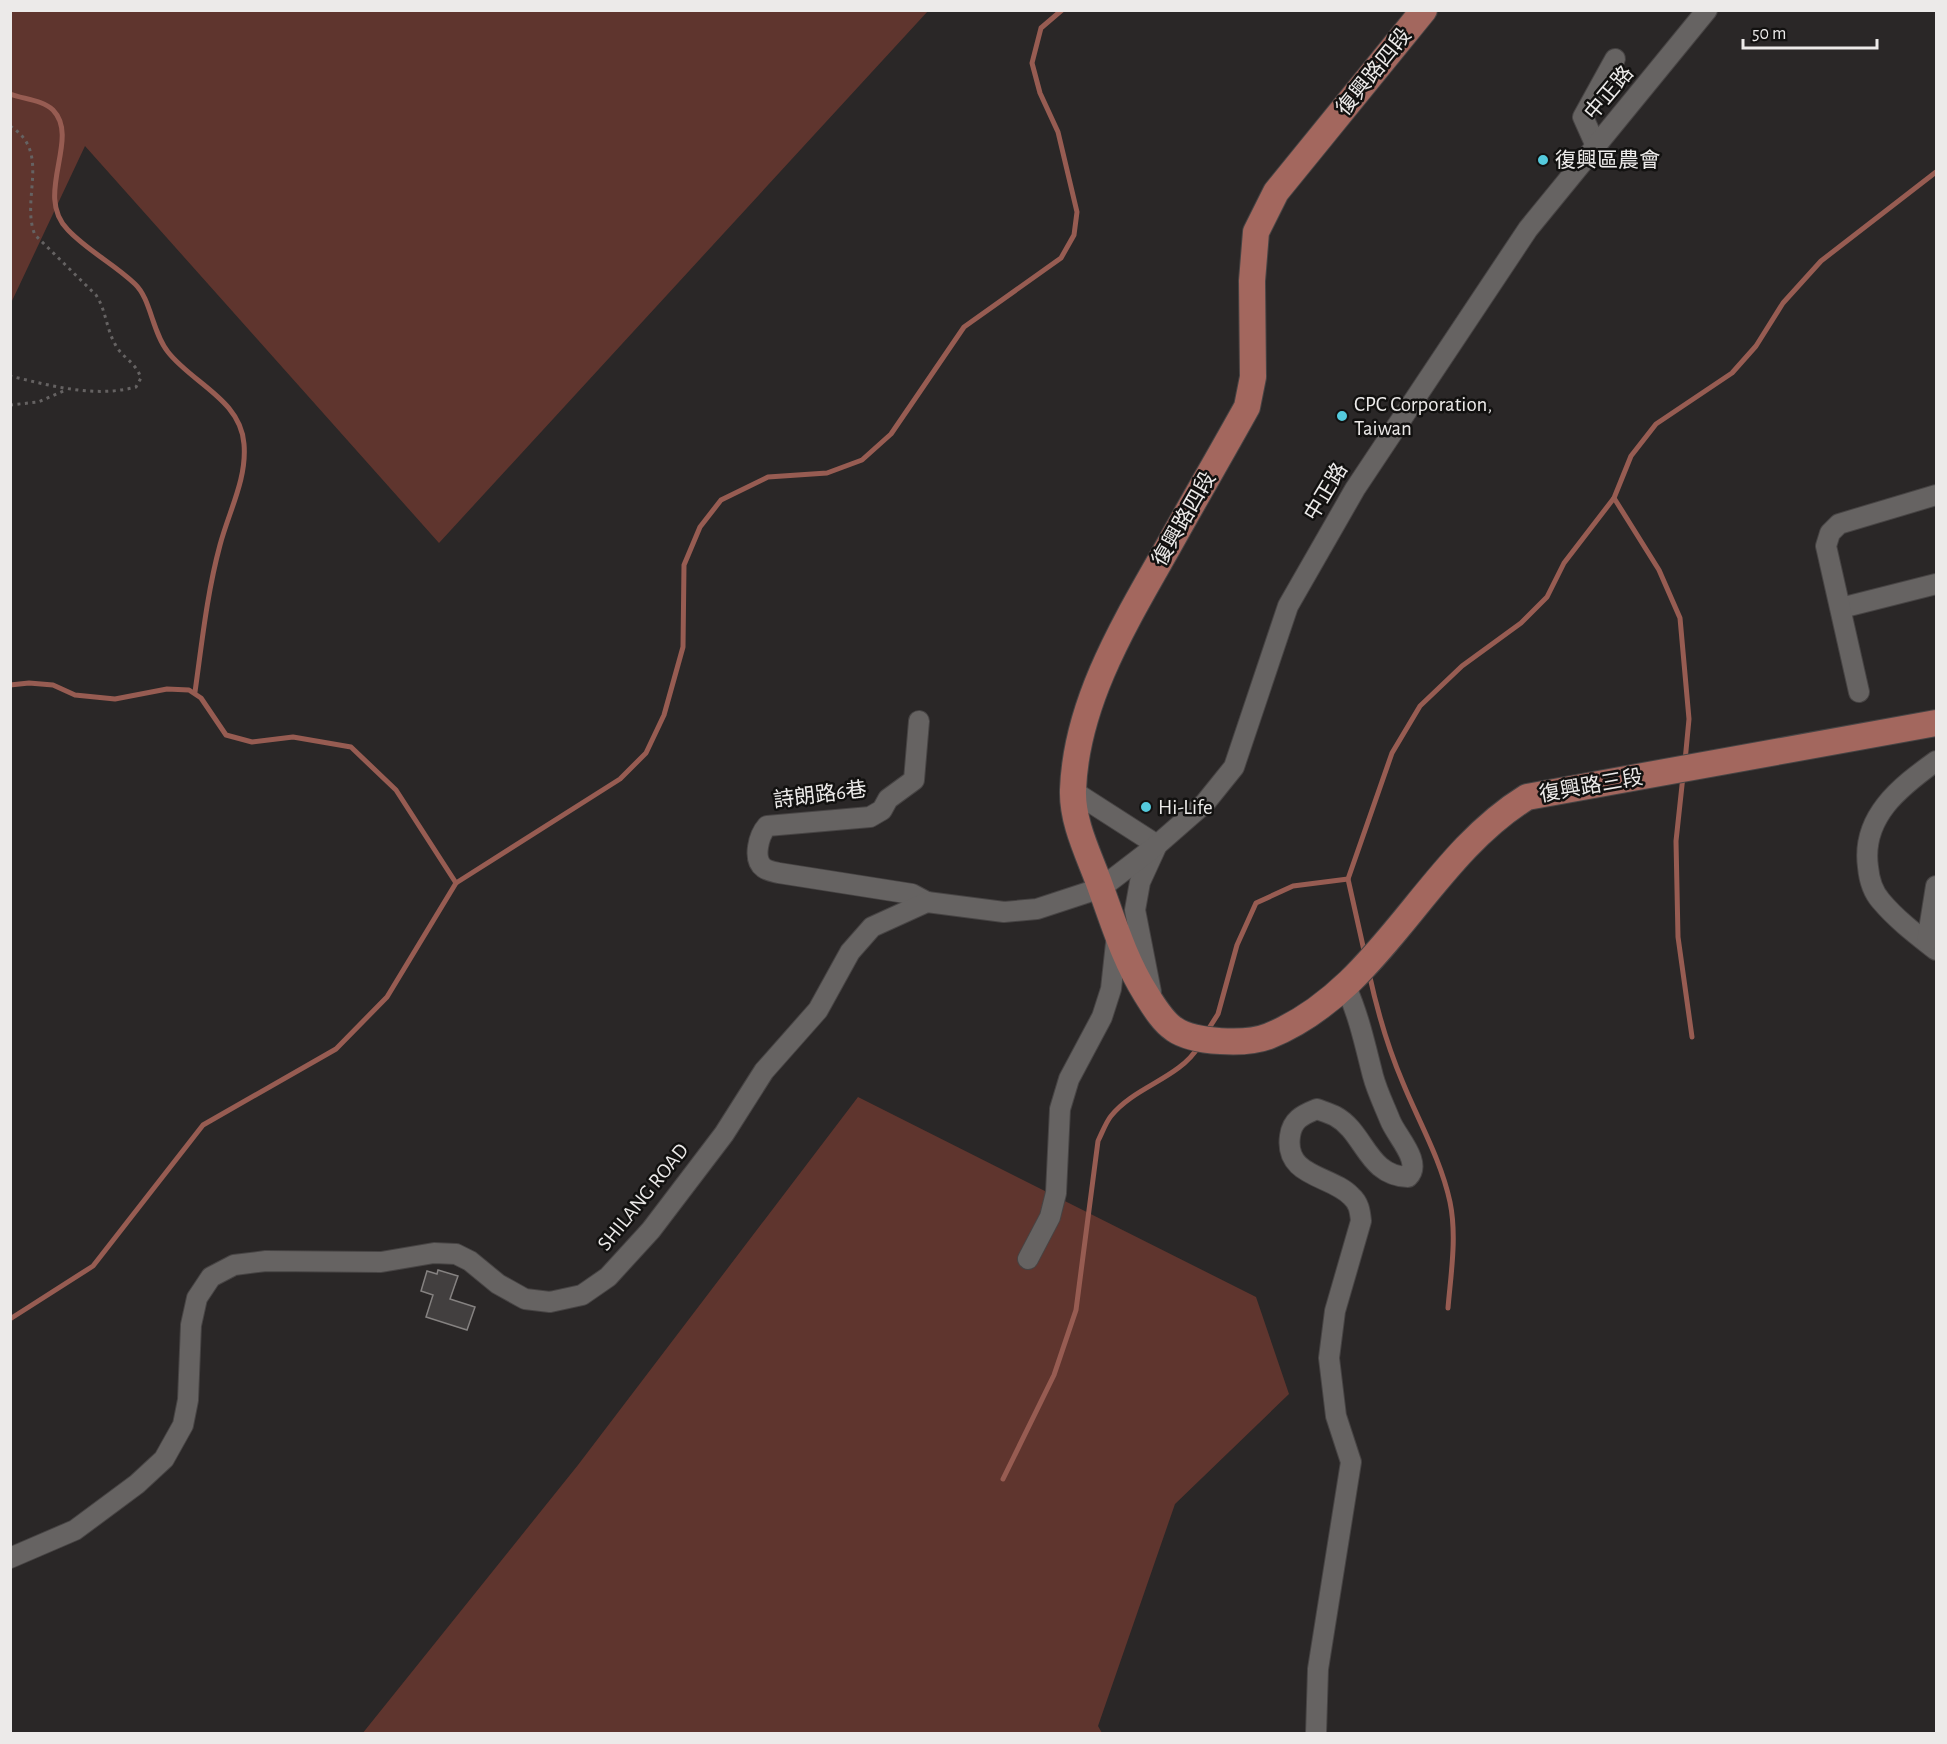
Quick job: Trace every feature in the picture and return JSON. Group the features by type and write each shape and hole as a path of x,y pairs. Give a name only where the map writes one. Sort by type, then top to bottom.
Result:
{"main road":[{"name":"復興路四段","path":"1230,1042 1197,1037 1174,1030 1154,1008 1130,969 1076,822 1073,791 1080,736 1107,661 1247,407 1254,377 1252,280 1256,232 1276,192 1424,10"},
{"name":"復興路三段","path":"1230,1042 1266,1037 1309,1016 1346,987 1470,843 1500,814 1527,797 1936,723"}],"street":[{"name":"中正路","path":"1101,888 1157,845 1205,803 1234,767 1288,606 1355,489 1528,229 1707,10"},
{"path":"1596,146 1583,117 1615,59"},
{"path":"1859,692 1826,546 1830,533 1839,524 1936,495"},
{"path":"1841,608 1936,584"},
{"name":"詩朗路6巷","path":"920,721 914,780 888,799 882,810 870,817 766,826 759,835 759,860 765,868 779,873 912,894 927,902"},
{"path":"1931,946 1879,899 1869,879 1867,860 1869,832 1884,805 1909,781 1936,761"},
{"path":"1073,791 1157,845 1140,882 1136,909 1154,1008"},
{"path":"1931,946 1936,886"},
{"path":"927,902 1015,911 1037,909 1101,888"},
{"name":"SHILANG ROAD","path":"10,1558 75,1530 137,1484 164,1459 183,1425 188,1400 191,1324 197,1298 211,1277 234,1264 266,1261 381,1262 434,1253 456,1254 470,1261 498,1284 525,1299 550,1302 582,1295 608,1277 651,1230 724,1134 764,1071 818,1010 850,952 872,927 927,902"},
{"path":"1028,1259 1050,1217 1056,1193 1060,1109 1069,1079 1105,1008 1111,990 1117,934"},
{"path":"1316,1734 1318,1669 1351,1462 1336,1416 1330,1388 1329,1358 1335,1311 1361,1221 1360,1208 1351,1194 1302,1169 1292,1156 1289,1140 1292,1124 1302,1115 1317,1109 1336,1116 1383,1171 1396,1177 1408,1177 1414,1165 1392,1125 1373,1078 1364,1034 1346,987"}],"path":[{"path":"10,126 18,131 30,148 35,168 30,222 35,235 96,295 104,306 115,346 137,366 141,378 136,387 103,392 68,389 10,375"},
{"path":"10,405 39,402 68,389"}],"shaded area":[{"path":"11,10 928,11 439,543 85,146 11,303"},
{"path":"858,1097 1256,1297 1289,1394 1175,1504 1098,1726 1102,1733 362,1734 578,1465"}],"building":[{"path":"438,1270 458,1276 450,1299 475,1307 467,1330 426,1317 433,1295 421,1291 427,1271 437,1274"}],"waterway":[{"path":"10,1319 93,1266 203,1125 336,1049 387,997 456,883 620,779 646,753 664,715 683,647 684,565 700,527 721,500 768,477 827,473 862,460 891,434 964,327 1061,258 1074,235 1077,212 1058,132 1040,93 1032,63 1041,28 1062,10"},
{"path":"10,94 49,107 60,122 61,151 55,184 58,216 68,230 135,284 145,298 158,335 168,352 225,404 241,429 244,444 243,470 215,563 195,692"},
{"path":"1206,1033 1218,1014 1237,945 1256,903 1293,886 1348,879 1392,753 1420,706 1462,666 1521,623 1547,597 1564,563 1614,498 1631,456 1656,424 1732,373 1756,346 1783,303 1821,261 1936,172"},
{"path":"1614,498 1659,570 1680,618 1689,719 1685,761"},
{"path":"10,685 29,683 53,685 75,695 115,699 167,689 189,690 201,698 226,735 252,742 293,737 351,747 396,790 456,883"},
{"path":"1683,776 1676,841 1678,937 1692,1037"},
{"path":"1348,879 1365,955"},
{"path":"1369,973 1392,1056 1435,1156 1450,1202 1453,1241 1448,1308"},
{"path":"1003,1479 1054,1375 1076,1310 1098,1141 1109,1118 1121,1106 1180,1067 1199,1046"}],"place":[{"name":"復興區農會","path":"1543,160"},
{"name":"CPC Corporation, Taiwan","path":"1342,416"},
{"name":"Hi-Life","path":"1146,807"}]}
